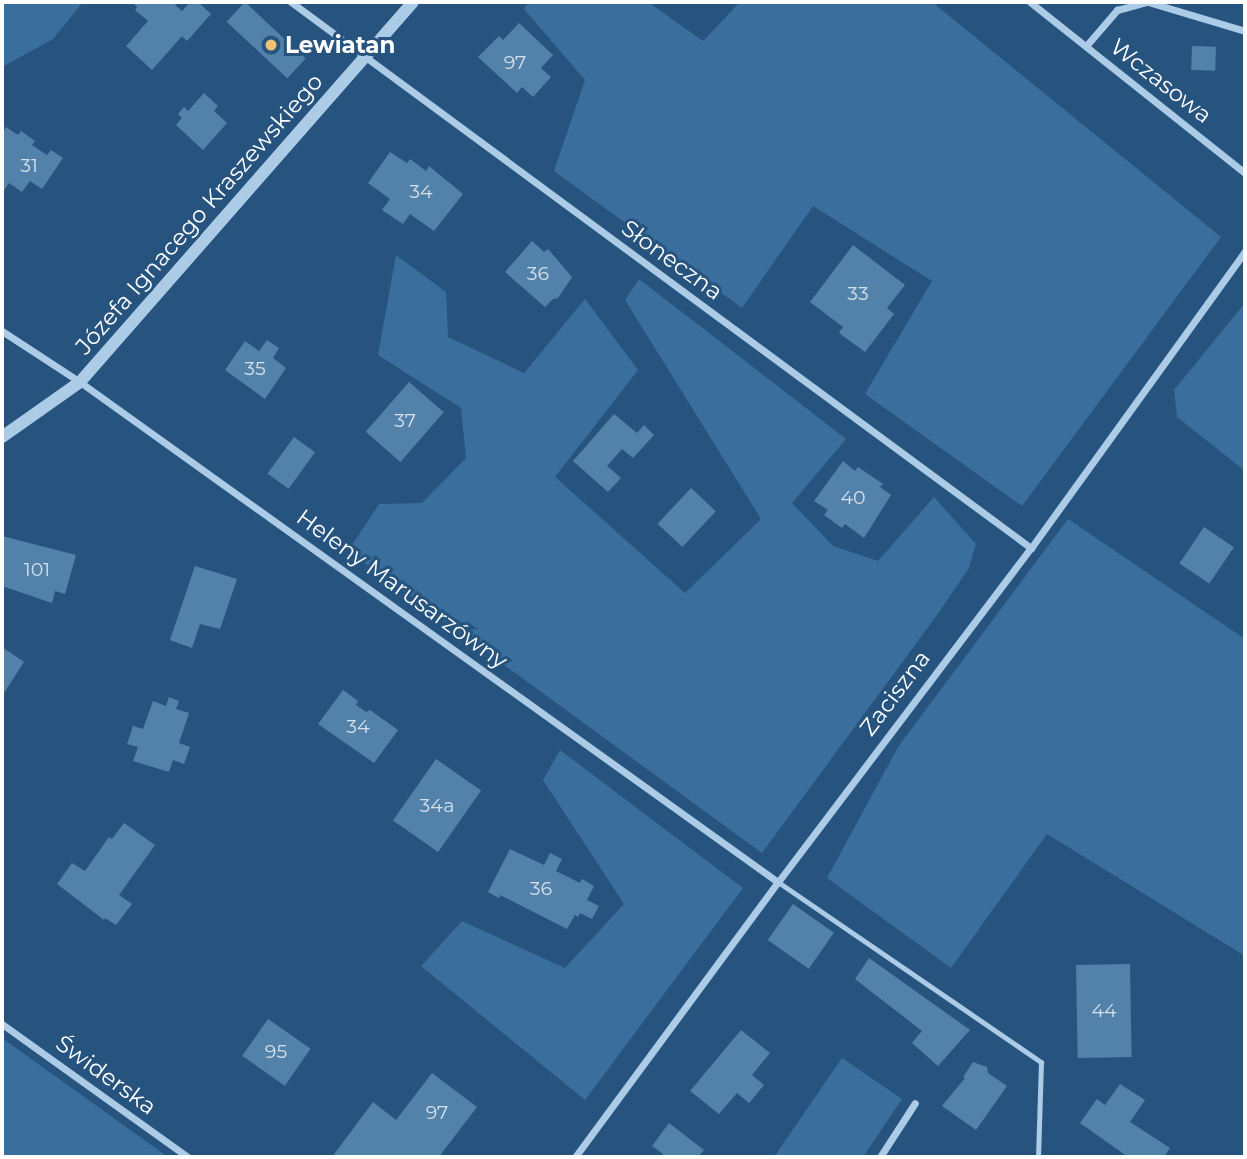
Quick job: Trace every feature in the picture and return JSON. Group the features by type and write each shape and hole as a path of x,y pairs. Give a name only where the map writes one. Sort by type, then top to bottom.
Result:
{"street":[{"name":"Słoneczna","path":"290,2 1031,548"},
{"name":"Józefa Ignacego Kraszewskiego","path":"2,437 80,382 412,2"},
{"name":"Wczasowa","path":"1030,2 1245,173"},
{"name":"Wczasowa","path":"1086,46 1117,10 1148,2"},
{"path":"1148,2 1245,31"},
{"name":"Zaciszna","path":"575,1157 778,882 1031,548 1245,251"},
{"name":"Heleny Marusarzówny","path":"2,331 80,382 778,882"},
{"name":"Świderska","path":"2,1024 188,1157"},
{"path":"880,1157 915,1103"}],"lane":[{"path":"778,882 1041,1062 1038,1157"}],"shaded area":[{"path":"2,2 83,2 53,39 2,67"},
{"path":"528,2 648,2 703,41 740,2 932,2 1221,237 1022,506 865,394 932,281 813,206 742,308 554,171 585,80 524,9"},
{"path":"396,255 446,292 448,337 524,373 585,299 638,370 555,477 685,593 761,519 625,300 639,279 846,439 792,503 833,546 878,561 934,497 976,544 969,568 937,615 762,853 348,551 379,504 422,503 466,458 461,408 378,355"},
{"path":"1245,303 1245,471 1177,417 1174,390"},
{"path":"1068,519 1245,639 1245,956 1047,834 951,968 827,878 898,747"},
{"path":"560,750 743,888 585,1100 421,966 462,921 565,968 624,904 543,780"},
{"path":"2,1038 168,1157 2,1157"},
{"path":"842,1058 902,1099 863,1157 774,1157"}],"building":[{"path":"132,2 178,2 175,5 182,11 190,2 198,2 211,14 187,41 182,36 152,70 126,46 148,21 135,10 137,7"},
{"path":"245,2 306,59 287,78 227,22"},
{"path":"519,23 553,55 541,68 551,77 533,97 522,87 517,93 478,57 499,36 503,40"},
{"path":"1192,46 1216,47 1215,71 1191,70"},
{"path":"204,93 218,106 214,111 227,123 203,150 176,125 182,118 178,114 184,107 188,111"},
{"path":"6,127 18,135 21,131 35,141 32,145 47,155 51,150 63,158 42,189 30,181 22,192 9,183 2,193 2,134"},
{"path":"390,152 407,163 410,159 426,171 429,166 463,194 434,231 410,214 403,224 382,210 390,199 368,183"},
{"path":"532,241 544,252 548,249 572,277 558,298 545,307 505,272"},
{"path":"853,245 905,285 887,308 894,314 865,352 839,333 843,327 810,302"},
{"path":"267,340 279,348 273,358 286,368 265,399 225,370 245,341 259,351"},
{"path":"409,382 444,412 400,462 366,432"},
{"path":"614,414 637,433 644,425 654,435 633,458 622,449 607,466 621,478 608,492 573,461"},
{"path":"294,437 315,452 289,489 268,473"},
{"path":"843,461 855,471 858,467 883,484 880,487 891,495 864,538 845,524 842,528 824,515 828,510 814,501"},
{"path":"691,488 716,511 682,547 658,524"},
{"path":"1204,527 1234,547 1209,584 1179,563"},
{"path":"2,536 76,555 65,594 55,591 52,603 2,586"},
{"path":"195,566 237,579 220,629 200,624 192,648 170,640"},
{"path":"2,647 24,662 2,696"},
{"path":"343,690 358,701 356,705 366,712 370,710 398,730 374,763 318,724"},
{"path":"169,697 179,701 176,709 189,713 179,743 190,747 184,764 173,760 169,772 133,761 138,747 127,744 133,726 143,729 153,701 166,706"},
{"path":"436,759 481,791 438,852 393,820"},
{"path":"124,823 155,845 119,895 132,904 116,925 105,918 104,920 57,884 72,863 85,871 109,837 112,839"},
{"path":"510,849 544,865 550,853 562,859 556,871 580,883 582,879 594,886 587,900 599,906 592,919 580,913 578,917 575,915 567,929 500,895 499,898 488,892"},
{"path":"793,904 834,933 809,969 768,940"},
{"path":"869,958 970,1030 938,1066 912,1043 922,1031 855,979"},
{"path":"1130,964 1132,1057 1078,1058 1076,965"},
{"path":"268,1019 311,1049 285,1086 242,1056"},
{"path":"741,1030 770,1053 752,1075 764,1085 749,1103 737,1093 719,1114 690,1091"},
{"path":"973,1062 987,1067 988,1073 1007,1086 976,1130 942,1106 965,1078 963,1077"},
{"path":"432,1073 477,1107 441,1154 446,1157 332,1157 373,1102 396,1120"},
{"path":"1120,1084 1145,1100 1130,1122 1170,1148 1164,1157 1128,1157 1080,1123 1097,1099 1105,1105"},
{"path":"669,1123 704,1150 698,1157 660,1157 663,1154 652,1146"}],"place":[{"name":"Lewiatan","path":"271,45"}]}
